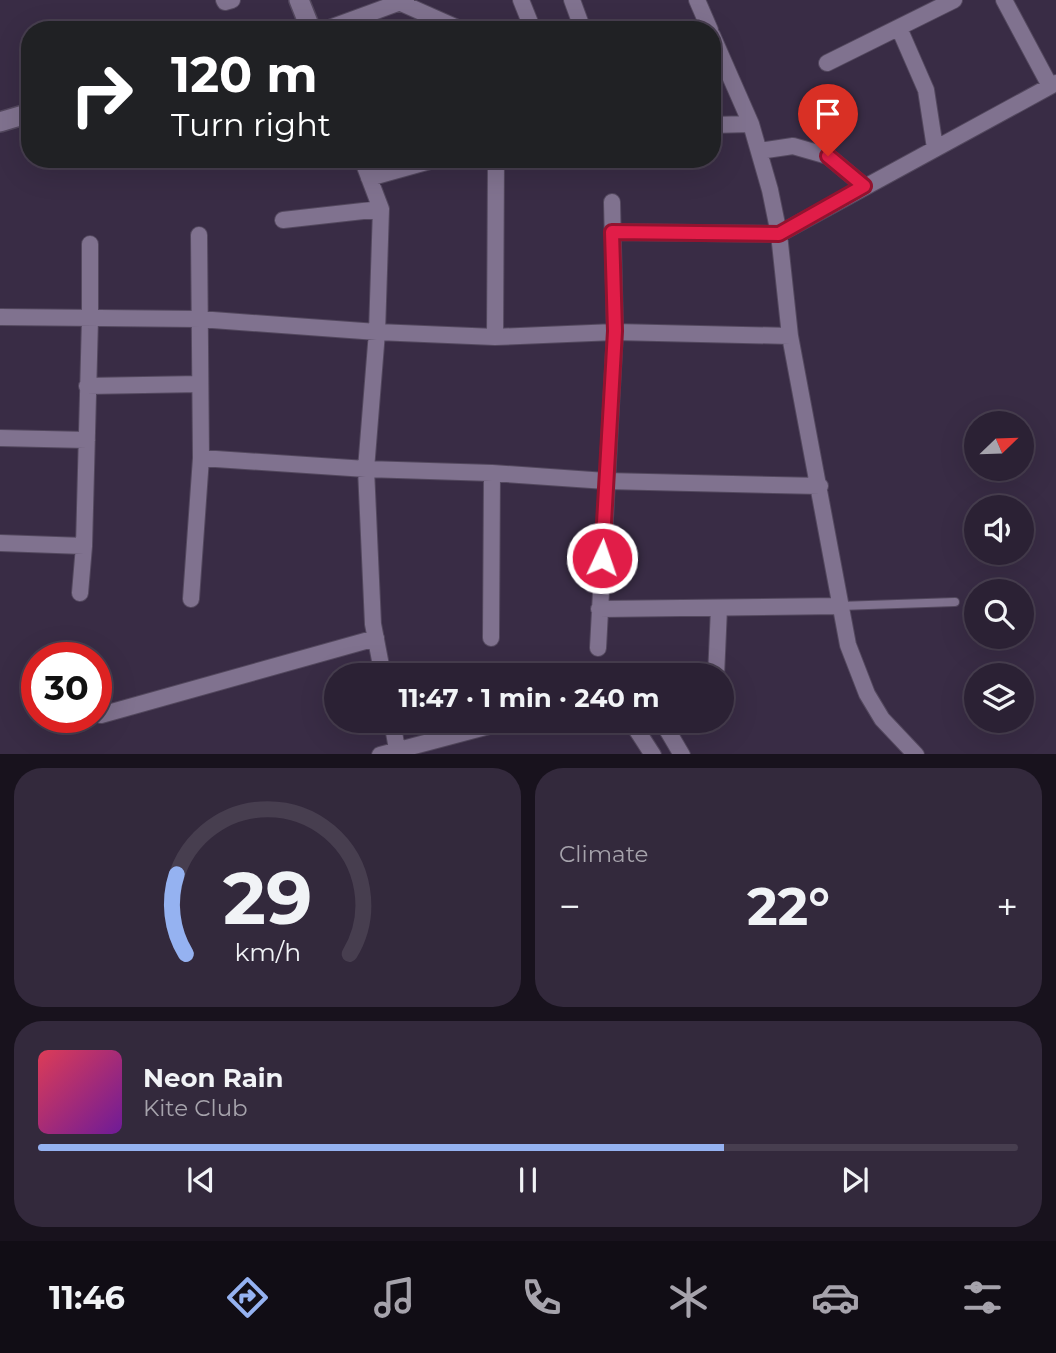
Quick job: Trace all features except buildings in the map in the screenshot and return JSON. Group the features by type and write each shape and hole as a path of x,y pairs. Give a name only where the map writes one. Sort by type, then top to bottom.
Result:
{"street":[{"path":"224,0 232,0"},
{"path":"299,0 307,21"},
{"path":"521,0 529,21"},
{"path":"572,0 580,21"},
{"path":"698,0 706,21"},
{"path":"827,63 954,0"},
{"path":"612,232 779,234 1053,84 1004,0"},
{"path":"349,21 404,1 444,21"},
{"path":"899,28 926,90 935,148"},
{"path":"721,71 751,124 779,234 790,336 848,645 867,694 881,719 910,753"},
{"path":"0,122 21,116"},
{"path":"721,125 751,124"},
{"path":"760,151 793,146 828,156 864,186"},
{"path":"366,168 381,209 377,332 366,469 373,624 381,663"},
{"path":"369,177 403,168"},
{"path":"495,337 496,168"},
{"path":"598,648 615,331 612,202"},
{"path":"283,220 381,209"},
{"path":"191,599 201,458 199,235"},
{"path":"80,593 84,545 90,244"},
{"path":"0,317 198,319 377,332 495,337 615,331 790,336"},
{"path":"87,386 200,384"},
{"path":"0,438 87,440"},
{"path":"201,458 606,481 820,486"},
{"path":"491,638 492,473"},
{"path":"0,543 84,545"},
{"path":"599,609 839,606"},
{"path":"717,663 719,607"},
{"path":"112,712 376,638"},
{"path":"393,733 397,752"},
{"path":"380,754 397,752 465,733"},
{"path":"639,733 653,754"},
{"path":"669,733 682,754"}],"lane":[{"path":"839,606 956,602"}],"route":[{"path":"602,558 615,331 612,232 779,234 864,186 828,156"}]}
